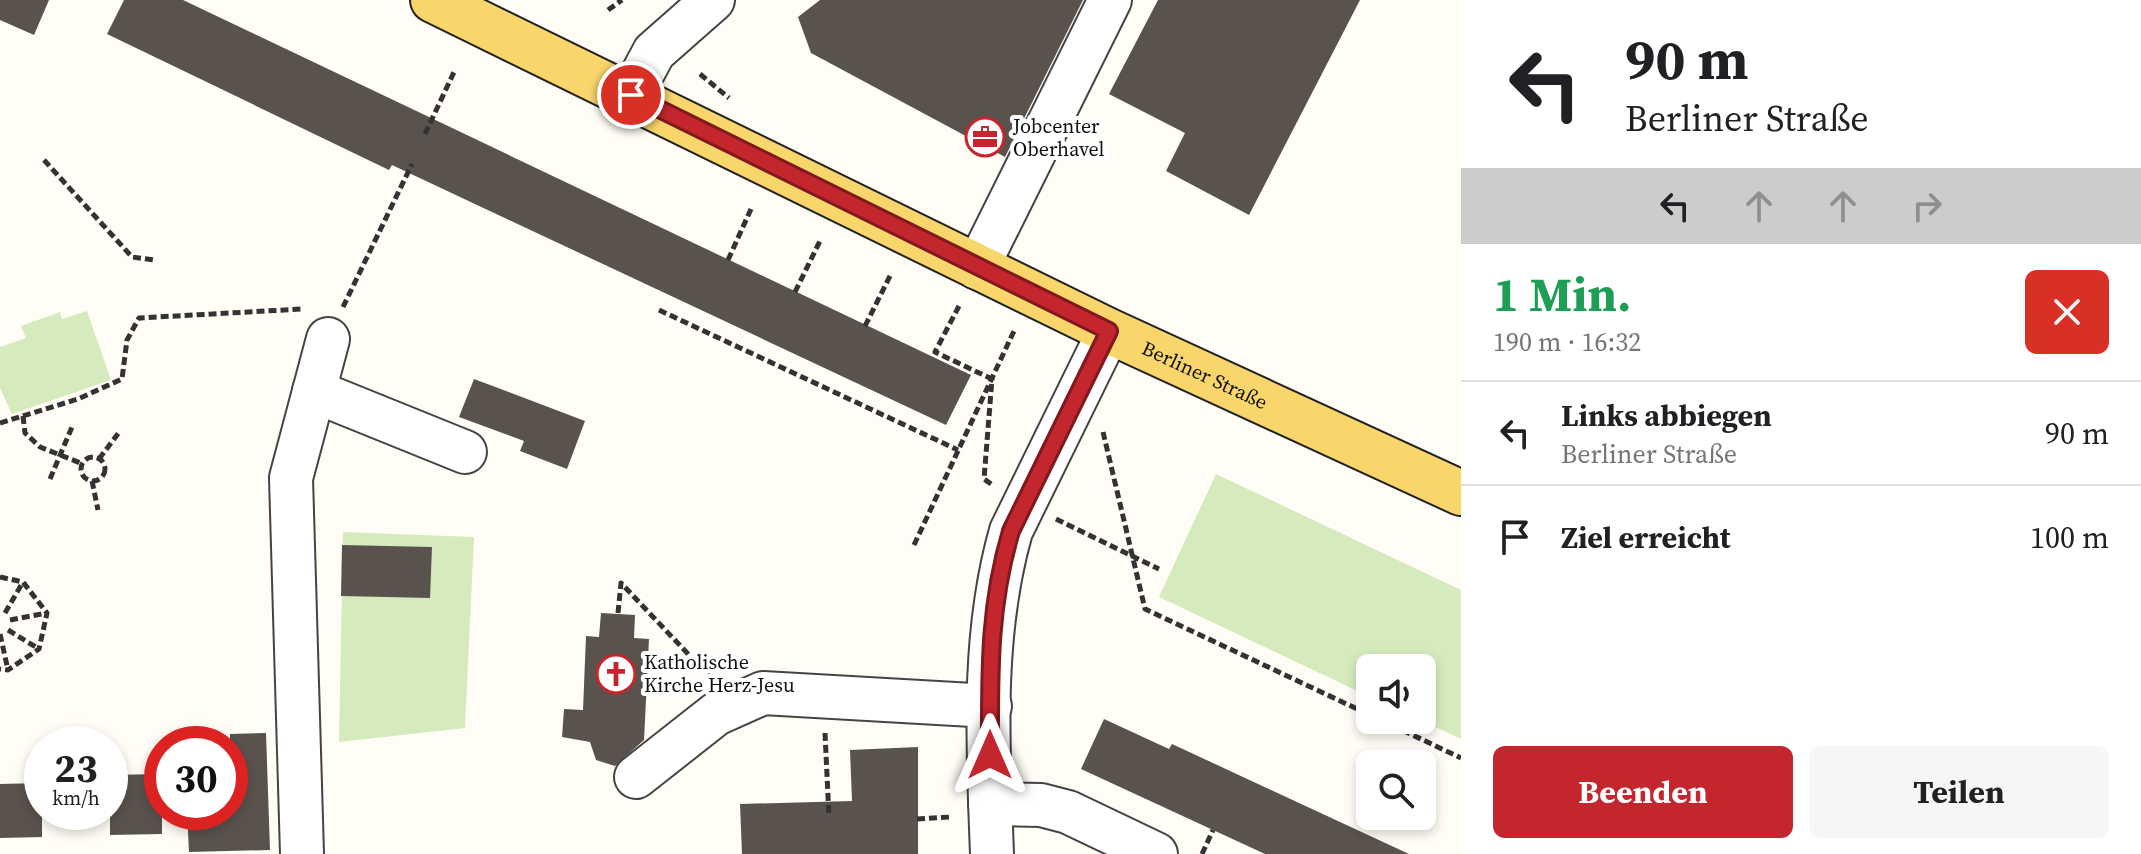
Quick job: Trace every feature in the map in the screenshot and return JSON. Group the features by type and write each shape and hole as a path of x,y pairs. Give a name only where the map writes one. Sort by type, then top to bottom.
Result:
{"main road":[{"name":"Berliner Straße","path":"433,0 631,95 968,287 1109,331 1461,493"}],"street":[{"path":"631,95 654,52 713,0"},
{"path":"968,287 1110,0"},
{"path":"302,854 291,478 314,391 327,316"},
{"path":"992,854 992,611 1011,531 1109,331"},
{"path":"314,391 465,452"},
{"path":"636,777 716,714 763,693 990,706"},
{"path":"990,804 1041,805 1068,812 1156,854"}],"path":[{"path":"608,10 622,0"},
{"path":"425,134 455,70"},
{"path":"44,160 132,257 154,260"},
{"path":"0,423 122,379 127,340 139,318 327,316 412,164"},
{"path":"728,260 751,209"},
{"path":"795,292 820,241"},
{"path":"865,326 891,274"},
{"path":"968,287 934,355 992,379"},
{"path":"659,310 958,450"},
{"path":"914,545 1014,331"},
{"path":"984,479 992,379"},
{"path":"23,416 25,433 40,447 83,464"},
{"path":"50,479 72,427"},
{"path":"1102,428 1145,609 1356,708"},
{"path":"99,459 120,431"},
{"path":"98,510 92,481 83,475 83,464 88,459 99,459"},
{"path":"92,481 104,473 99,459"},
{"path":"1049,517 1159,569"},
{"path":"0,577 23,582 47,613"},
{"path":"10,620 3,612 23,582"},
{"path":"618,613 621,583 737,705"},
{"path":"10,620 47,613"},
{"path":"0,669 8,670 39,649 47,613"},
{"path":"8,630 10,620"},
{"path":"8,630 39,649"},
{"path":"8,630 0,634 8,670"},
{"path":"825,728 829,817"},
{"path":"1410,734 1461,758"},
{"path":"917,819 951,817"},
{"path":"1202,854 1213,830"}],"green space":[{"path":"87,311 111,380 12,414 0,388 0,347 26,338 21,326 60,312 62,319"},
{"path":"1216,474 1461,590 1461,739 1436,727 1436,654 1356,654 1356,690 1159,597"},
{"path":"343,532 474,537 465,728 339,742"}],"building":[{"path":"0,0 49,0 34,35 0,20"},
{"path":"124,0 183,0 971,375 946,425 392,165 389,170 107,34"},
{"path":"820,0 1083,0 1005,157 811,53 798,17"},
{"path":"1158,0 1360,0 1249,215 1166,171 1185,133 1109,94"},
{"path":"474,379 585,421 567,469 520,451 524,441 459,417"},
{"path":"342,545 432,547 430,598 341,596"},
{"name":"Katholische Kirche Herz-Jesu","path":"601,613 635,615 634,638 649,639 644,740 615,766 596,760 590,742 562,737 564,709 583,710 586,636 599,637"},
{"path":"1104,719 1169,749 1172,744 1409,854 1265,854 1081,769"},
{"path":"266,733 270,850 189,852 188,830 248,830 248,734"},
{"path":"918,747 918,854 742,854 740,804 852,801 850,750"},
{"path":"144,774 144,830 162,830 162,834 110,835 110,830 128,830 128,775"},
{"path":"24,783 24,830 42,830 42,837 0,838 0,784"}],"place":[{"name":"Jobcenter Oberhavel","path":"985,137"},
{"name":"Katholische Kirche Herz-Jesu","path":"616,674"}],"route":[{"path":"631,95 1109,331 1011,531 1001,563 992,611 989,651 990,755"}]}
